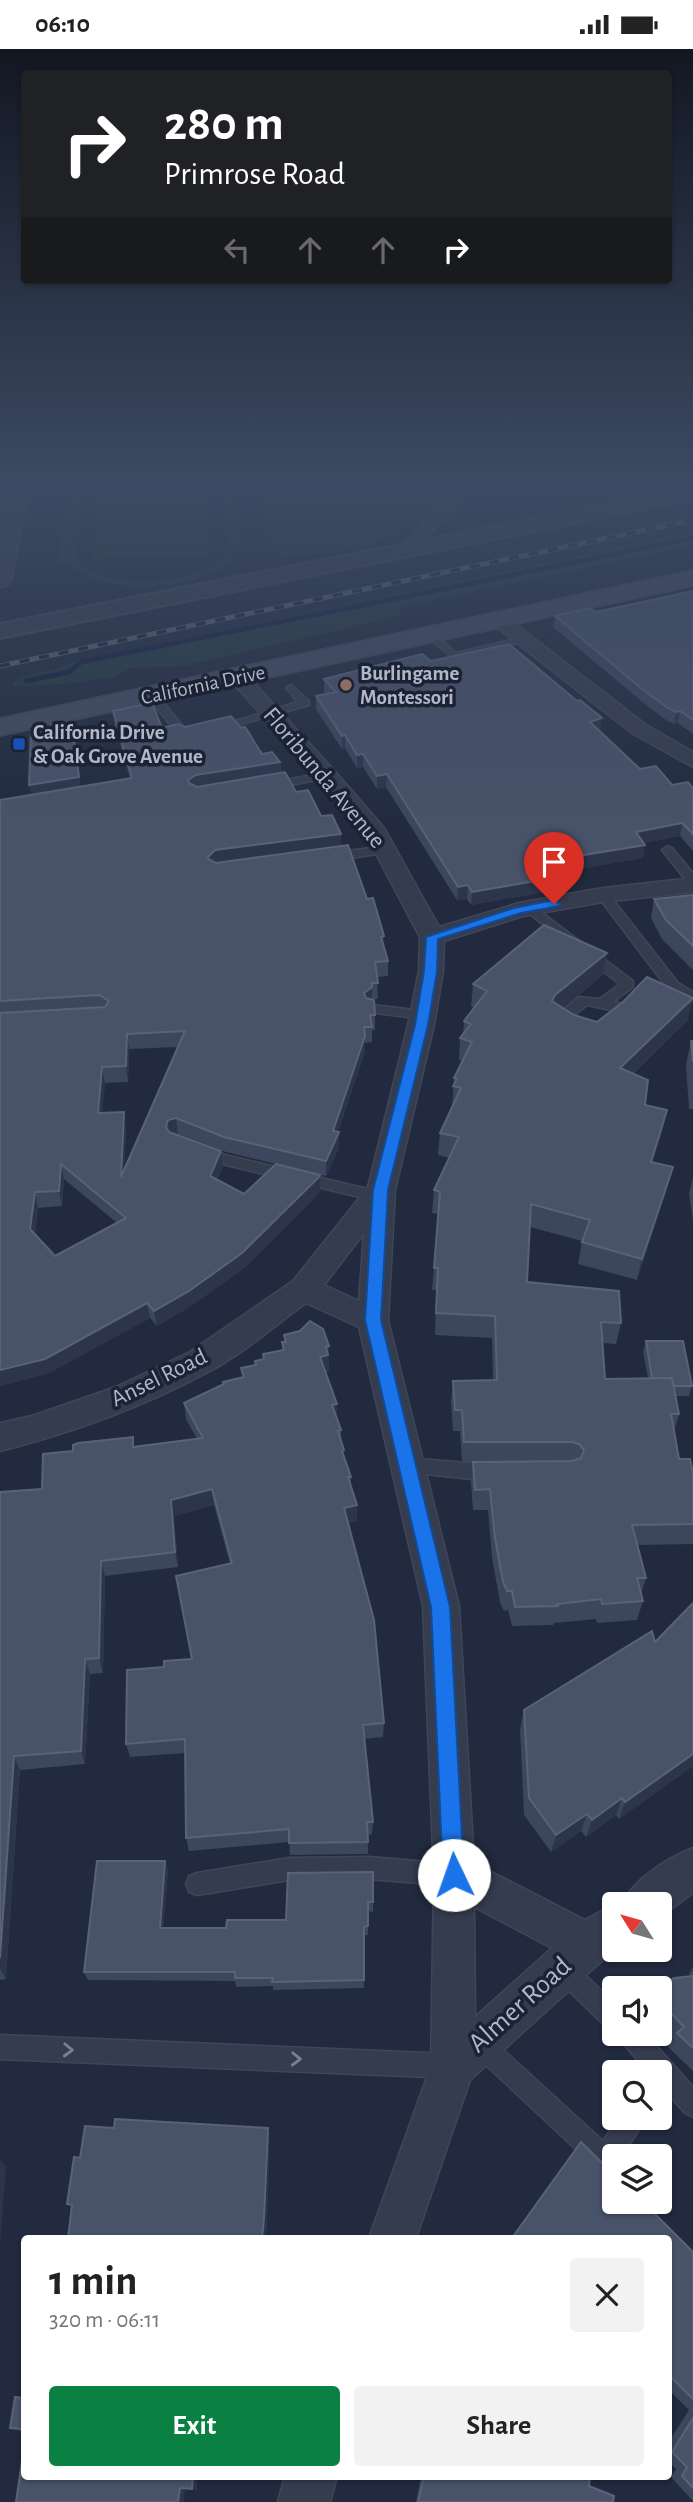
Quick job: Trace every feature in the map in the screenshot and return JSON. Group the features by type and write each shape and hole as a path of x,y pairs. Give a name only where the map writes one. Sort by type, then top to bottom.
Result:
{"main road":[{"name":"California Drive","path":"0,727 603,597"},
{"path":"0,709 39,719"}],"street":[{"path":"0,631 168,597"},
{"path":"499,620 639,729 693,761"},
{"name":"Floribunda Avenue","path":"238,677 376,833 432,937"},
{"path":"394,2235 465,2054 441,1607 373,1320 378,1193 423,1015 431,971 432,937 530,908 693,883"},
{"name":"Ansel Road","path":"0,1437 33,1429 127,1396 201,1361 304,1289 378,1193"},
{"path":"304,1289 373,1320"},
{"path":"660,1892 693,1868"},
{"name":"Almer Road","path":"454,1875 588,1945 465,2054"},
{"path":"304,2502 310,2480"}],"lane":[{"path":"431,635 454,656 524,640"},
{"path":"152,696 186,736 305,703 291,688"},
{"path":"261,787 327,775"},
{"path":"322,858 385,850"},
{"path":"668,850 693,883"},
{"path":"603,895 673,986 693,997"},
{"path":"530,908 628,984 602,1005 584,1000 561,1019 577,1031"},
{"path":"597,1034 619,1013 616,1007 606,1002"},
{"path":"373,1009 423,1015"},
{"path":"189,1145 222,1159 378,1193"},
{"path":"407,1465 466,1473 504,1472"},
{"path":"197,1884 289,1869 369,1868 454,1875"},
{"path":"588,1945 602,1985"},
{"path":"641,2046 693,2105"},
{"path":"0,2047 465,2054 606,2159 626,2130"}],"shaded area":[{"path":"382,597 446,597 397,608 403,615 184,666 131,668 113,677 78,683 16,687 12,683 75,661"}],"building":[{"path":"663,597 693,597 693,720 680,711 668,708 642,689 555,616 590,608 596,612"},
{"path":"509,644 577,701 580,700 602,718 590,722 640,769 656,766 672,785 688,782 693,788 693,834 682,823 636,832 645,845 547,861 558,877 472,892 468,885 458,887 387,774 377,776 363,754 357,755 316,696 336,692 324,679 422,654 431,661"},
{"path":"152,703 162,728 178,724 185,727 231,716 241,728 245,727 262,754 272,752 280,762 196,775 188,780 189,783 197,787 285,772 296,792 308,790 321,816 332,815 341,834 215,850 207,858 216,863 348,845 367,899 373,898 388,961 375,962 378,983 372,983 372,987 364,993 366,998 374,1000 375,1015 370,1015 372,1027 364,1027 365,1036 333,1131 339,1132 326,1161 224,1137 176,1118 168,1120 166,1127 169,1132 221,1151 210,1176 244,1194 276,1164 320,1175 319,1177 242,1253 189,1291 154,1311 147,1303 45,1359 0,1370 0,1013 105,1007 109,1001 99,995 0,1001 0,800 132,778 113,711","holes":["185,1031 121,1177 124,1112 98,1113 102,1067 126,1066 127,1034","61,1164 126,1218 55,1256 30,1229 35,1192 59,1191"]},
{"path":"72,721 79,777 29,785 31,730"},
{"path":"693,895 693,946 666,920 654,899"},
{"path":"544,925 607,953 555,995 552,1001 574,1015 597,1022 623,1002 647,977 693,998 620,1068 648,1080 645,1105 667,1110 651,1162 673,1167 642,1259 582,1242 590,1220 531,1204 527,1282 619,1291 621,1323 601,1322 605,1379 672,1378 679,1414 671,1414 679,1459 690,1459 693,1473 693,1524 632,1525 646,1578 637,1578 643,1601 602,1604 601,1599 557,1604 558,1606 515,1607 512,1591 507,1591 503,1582 490,1489 475,1490 473,1462 572,1461 581,1458 584,1450 579,1444 572,1442 464,1442 462,1410 455,1410 453,1381 497,1380 495,1316 436,1313 438,1268 434,1268 440,1192 434,1190 459,1137 440,1133 461,1088 453,1086 457,1079 454,1078 472,1042 460,1038 471,1024 464,1021 487,991 473,984"},
{"path":"310,1321 323,1329 329,1346 326,1347 328,1355 320,1357 337,1404 332,1405 341,1430 338,1431 344,1450 342,1451 357,1505 344,1508 374,1620 384,1723 363,1725 373,1822 367,1822 368,1842 289,1843 289,1829 186,1838 185,1739 126,1744 127,1670 164,1667 164,1661 192,1659 176,1576 232,1563 212,1489 171,1500 175,1552 101,1561 99,1658 85,1659 81,1751 14,1756 0,1958 0,1492 42,1489 43,1454 73,1451 73,1445 78,1443 133,1437 133,1447 203,1438 184,1403 224,1384 223,1382 244,1377 241,1368 256,1365 255,1361 264,1359 263,1354 284,1350 284,1335 300,1331"},
{"path":"646,1341 683,1341 692,1386 674,1386 672,1378 652,1378"},
{"path":"693,1603 693,1754 625,1802 622,1798 592,1820 587,1814 556,1835 529,1798 524,1710 652,1631 655,1642"},
{"path":"97,1861 165,1861 160,1928 226,1928 227,1920 286,1920 288,1873 373,1872 373,1902 368,1902 368,1926 364,1927 364,1980 272,1982 273,1978 235,1978 235,1972 84,1972"},
{"path":"693,1976 693,2048 677,2033 684,2027 672,2014 674,1978"},
{"path":"115,2119 268,2128 262,2235 68,2235 72,2205 67,2204 74,2157 80,2158 85,2126 114,2128"},
{"path":"581,2142 602,2163 602,2214 655,2214 693,2252 693,2399 672,2378 672,2235 514,2235"},
{"path":"15,2397 21,2398 21,2429 10,2428"},
{"path":"693,2418 693,2488 682,2476 687,2467 672,2452"},
{"path":"21,2468 21,2480 193,2480 192,2489 180,2488 178,2502 16,2502"},
{"path":"423,2480 590,2480 589,2486 614,2496 613,2502 418,2502"}],"waterway":[{"path":"26,681 69,672 81,662 399,597"}],"railway":[{"path":"0,666 325,597"}],"place":[{"name":"Burlingame Montessori","path":"346,685"},
{"name":"California Drive & Oak Grove Avenue","path":"19,744"}],"route":[{"path":"454,1875 441,1607 373,1320 381,1190 421,1025 431,971 432,937 519,910 554,904"}]}
